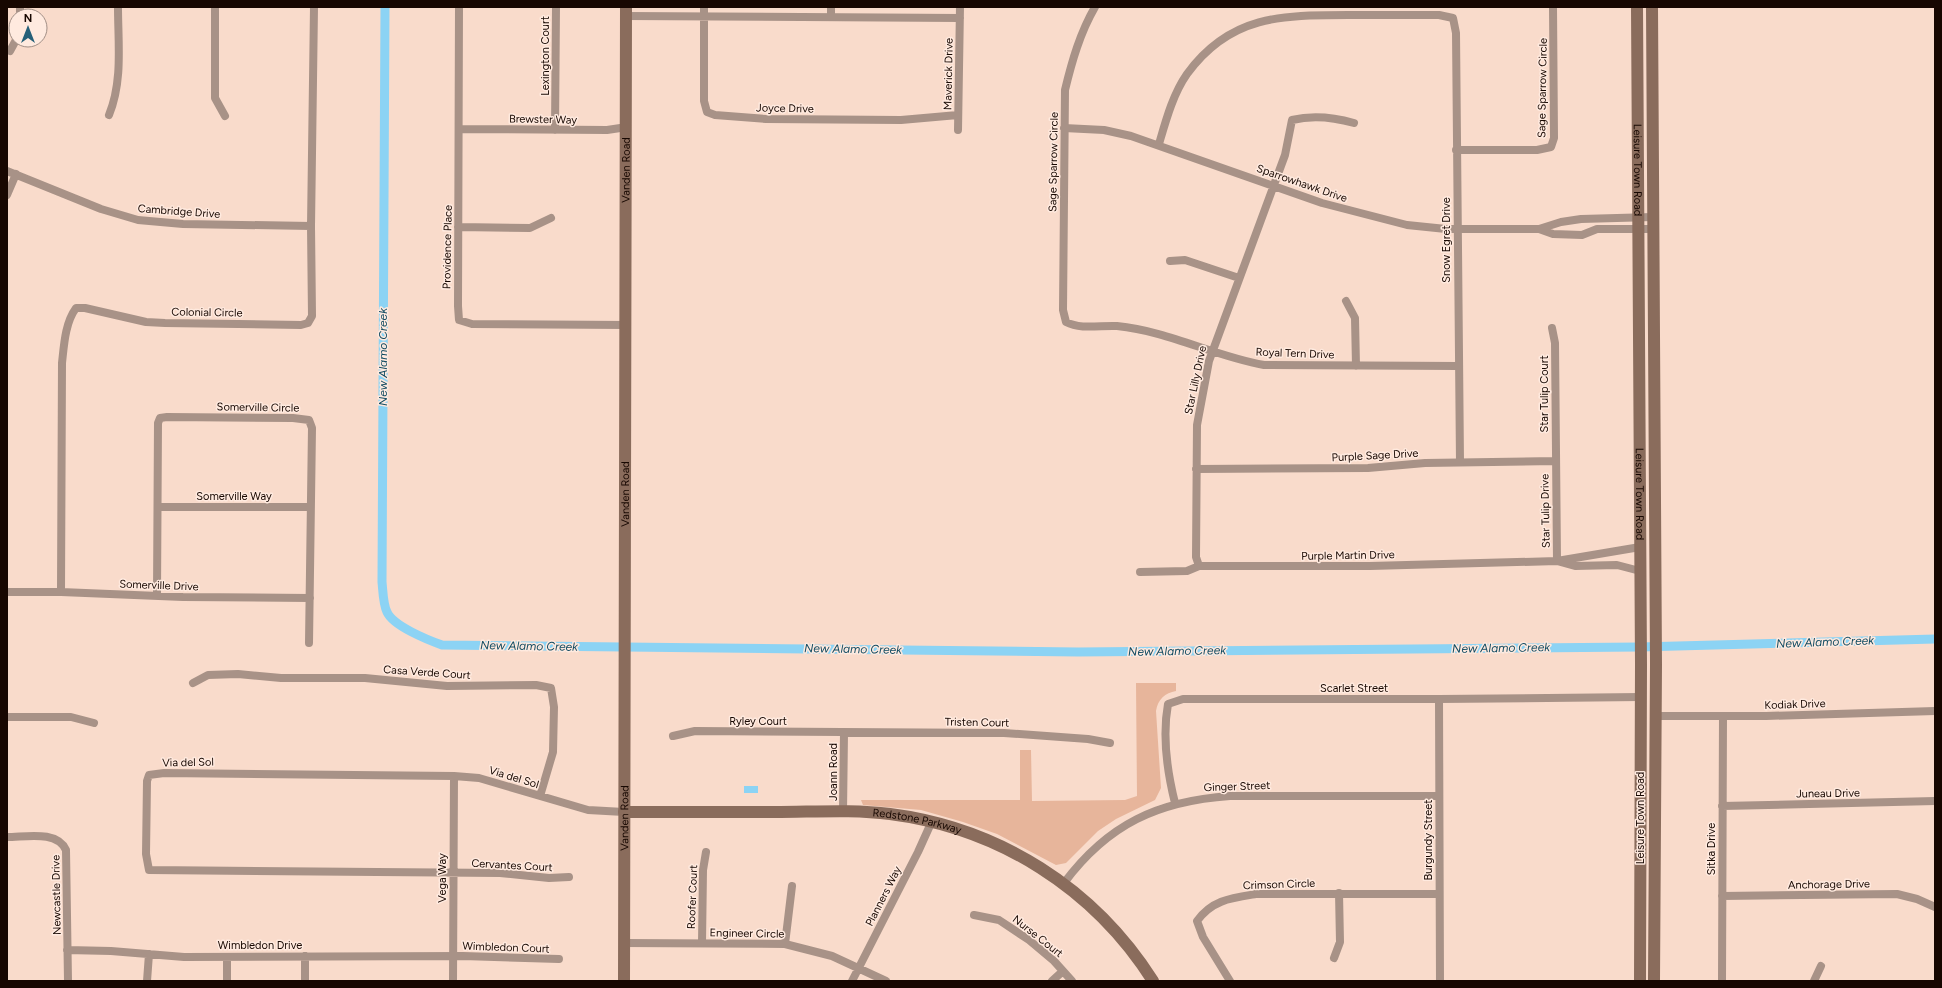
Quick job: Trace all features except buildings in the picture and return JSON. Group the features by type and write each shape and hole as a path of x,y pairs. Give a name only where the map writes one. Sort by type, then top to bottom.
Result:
{"main road":[{"name":"Leisure Town Road","path":"1637,7 1641,664 1640,981"},
{"name":"Leisure Town Road","path":"1652,7 1656,619 1654,981"},
{"name":"Vanden Road","path":"624,981 627,127 626,11"},
{"name":"Redstone Parkway","path":"624,812 844,812 889,814 932,821 968,831 1002,846 1034,863 1064,883 1087,902 1123,938 1153,981"}],"street":[{"path":"110,115 118,86 118,7"},
{"path":"216,7 215,98 225,116"},
{"name":"Colonial Circle","path":"60,592 62,363 64,341 71,315 76,308 85,308 146,322 289,325 308,323 312,316 311,226 314,7"},
{"name":"Providence Place","path":"459,7 459,320 472,324 626,325"},
{"name":"Lexington Court","path":"555,130 556,7"},
{"path":"704,7 704,16"},
{"path":"831,7 831,17"},
{"name":"Maverick Drive","path":"958,130 960,7"},
{"name":"Sage Sparrow Circle","path":"1066,322 1063,310 1065,90 1073,58 1083,30 1095,7"},
{"name":"Sage Sparrow Circle","path":"1456,150 1537,150 1551,147 1554,138 1553,7"},
{"path":"626,11 704,16 960,18"},
{"name":"Snow Egret Drive","path":"1159,144 1176,95 1187,74 1215,44 1234,32 1255,23 1275,18 1299,15 1439,15 1453,18 1456,33 1460,462"},
{"name":"Joyce Drive","path":"704,16 704,101 707,112 715,115 774,119 900,120 958,115"},
{"name":"Star Lilly Drive","path":"1199,566 1196,557 1197,425 1212,351 1285,155 1292,120 1303,117 1337,118 1354,123"},
{"name":"Brewster Way","path":"459,129 607,130 627,127"},
{"name":"Sparrowhawk Drive","path":"1064,128 1104,130 1159,144 1354,212 1408,224 1457,229 1539,229 1561,222 1581,219 1639,217 1653,223"},
{"name":"Cambridge Drive","path":"7,171 101,209 138,220 183,224 311,226"},
{"path":"7,195 16,174"},
{"path":"458,227 530,228 551,218"},
{"name":"Sparrowhawk Drive","path":"1539,229 1553,234 1582,235 1597,229 1638,229 1653,223"},
{"path":"1170,261 1185,260 1238,278"},
{"path":"1346,301 1355,318 1356,366"},
{"name":"Royal Tern Drive","path":"1066,322 1079,326 1116,326 1138,329 1237,360 1264,365 1458,366"},
{"name":"Star Tulip Court","path":"1552,328 1555,343 1555,461"},
{"name":"Somerville Circle","path":"157,595 158,423 160,418 302,418 309,420 312,428 309,643"},
{"name":"Purple Sage Drive","path":"1196,469 1368,468 1460,462 1555,461"},
{"name":"Star Tulip Drive","path":"1555,461 1557,561"},
{"name":"Somerville Way","path":"158,507 310,507"},
{"name":"Purple Martin Drive","path":"1140,572 1187,571 1199,566 1370,566 1557,561 1640,547"},
{"name":"Purple Martin Drive","path":"1557,561 1576,566 1616,566 1640,571"},
{"name":"Somerville Drive","path":"7,592 60,592 183,597 310,598"},
{"name":"Casa Verde Court","path":"193,683 208,675 238,674 281,678 365,678 447,686 536,685 551,688 554,707 553,752 540,796"},
{"name":"Scarlet Street","path":"1175,803 1168,776 1166,754 1166,716 1168,704 1183,699 1641,697"},
{"name":"Burgundy Street","path":"1439,699 1440,981"},
{"name":"Kodiak Drive","path":"1656,716 1935,712"},
{"name":"Sitka Drive","path":"1722,716 1722,981"},
{"path":"7,718 71,717 94,723"},
{"name":"Ryley Court","path":"673,736 695,731 844,732"},
{"name":"Tristen Court","path":"844,732 1004,733 1088,739 1110,743"},
{"name":"Joann Road","path":"844,732 844,812"},
{"name":"Via del Sol","path":"453,873 149,870 146,846 146,793 149,775 172,773 454,776 479,778 588,810 624,812"},
{"name":"Vega Way","path":"453,981 454,776"},
{"name":"Ginger Street","path":"1064,883 1087,855 1110,835 1138,818 1175,803 1200,798 1230,796 1439,796"},
{"name":"Juneau Drive","path":"1722,806 1935,801"},
{"name":"Planners Way","path":"852,981 918,852 932,821"},
{"name":"Newcastle Drive","path":"7,837 53,838 63,843 67,855 68,981"},
{"name":"Roofer Court","path":"702,943 702,870 706,852"},
{"name":"Cervantes Court","path":"453,873 500,873 549,878 570,877"},
{"path":"785,944 792,886"},
{"name":"Crimson Circle","path":"1230,981 1203,937 1197,921 1206,909 1231,898 1256,894 1439,894"},
{"path":"1334,958 1340,942 1340,894"},
{"name":"Anchorage Drive","path":"1722,896 1897,894 1917,899 1935,907"},
{"name":"Nurse Court","path":"974,915 999,920 1029,940 1054,961 1072,981"},
{"name":"Engineer Circle","path":"624,943 785,944 832,956 886,981"},
{"name":"Wimbledon Drive","path":"67,950 184,957 453,956"},
{"path":"147,981 148,954"},
{"path":"305,956 305,981"},
{"name":"Wimbledon Court","path":"453,956 559,960"},
{"path":"227,957 227,981"},
{"path":"1814,981 1821,966"},
{"path":"1052,981 1063,971"}],"shaded area":[{"path":"1136,683 1176,683 1176,691 1169,693 1160,700 1156,711 1161,788 1155,800 1116,819 1098,831 1066,863 1056,865 997,834 963,822 921,810 863,805 861,800 1020,800 1020,750 1031,750 1032,801 1125,800 1137,796"}],"water":[{"path":"744,786 758,786 758,793 744,793"}],"waterway":[{"name":"New Alamo Creek","path":"385,7 383,597 387,612 396,622 428,640 442,645 1078,652 1640,647 1935,639"}]}
